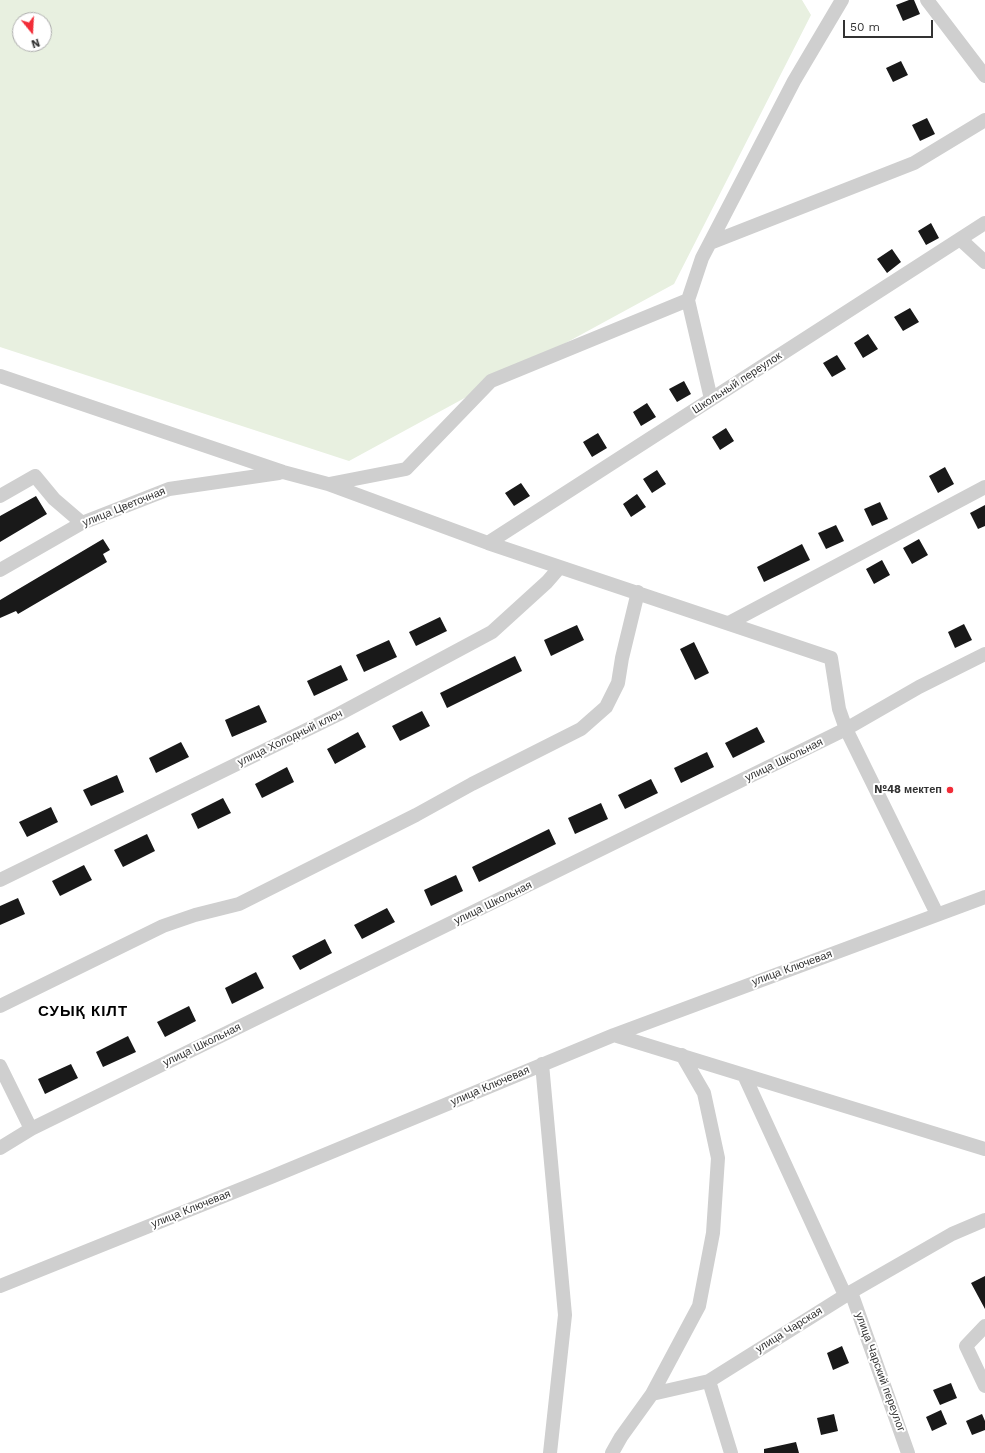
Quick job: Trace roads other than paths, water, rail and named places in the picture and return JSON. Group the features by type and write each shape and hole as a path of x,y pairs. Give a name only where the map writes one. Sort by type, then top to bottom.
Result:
{"street":[{"path":"711,399 688,300 702,258 794,81 842,0"},
{"path":"927,0 985,76"},
{"path":"710,243 914,162 985,120"},
{"name":"Школьный переулок","path":"488,543 985,223"},
{"path":"960,239 985,262"},
{"path":"328,484 406,469 491,381 688,300"},
{"path":"0,376 283,472 328,484 488,543 638,592 831,658 839,709 846,729 937,914"},
{"name":"улица Цветочная","path":"0,570 82,523 169,489 283,472"},
{"path":"1,492 35,476 54,499 82,523"},
{"path":"729,623 985,487"},
{"name":"улица Холодный ключ","path":"0,880 339,714 492,632 547,582 560,567"},
{"path":"0,1006 163,926 245,901 581,729 606,707 618,683 622,658 638,592"},
{"name":"улица Школьная","path":"0,1148 31,1129 846,729 919,687 985,654"},
{"name":"улица Ключевая","path":"0,1286 271,1177 614,1035 985,897"},
{"path":"614,1035 985,1149"},
{"path":"612,1453 621,1437 652,1394 699,1306 713,1233 718,1158 704,1093 682,1055"},
{"path":"542,1064 564,1315 550,1453"},
{"path":"0,1066 31,1129"},
{"name":"улица Чарский переулог","path":"744,1075 848,1294 908,1453"},
{"name":"улица Чарская","path":"652,1394 708,1381 848,1294 952,1234 985,1220"},
{"path":"985,1326 966,1346 985,1386"},
{"path":"708,1381 731,1453"}],"place":[{"name":"№48 мектеп","path":"950,790"}],"district":[{"name":"СУЫҚ КІЛТ","path":"83,1012"}]}
